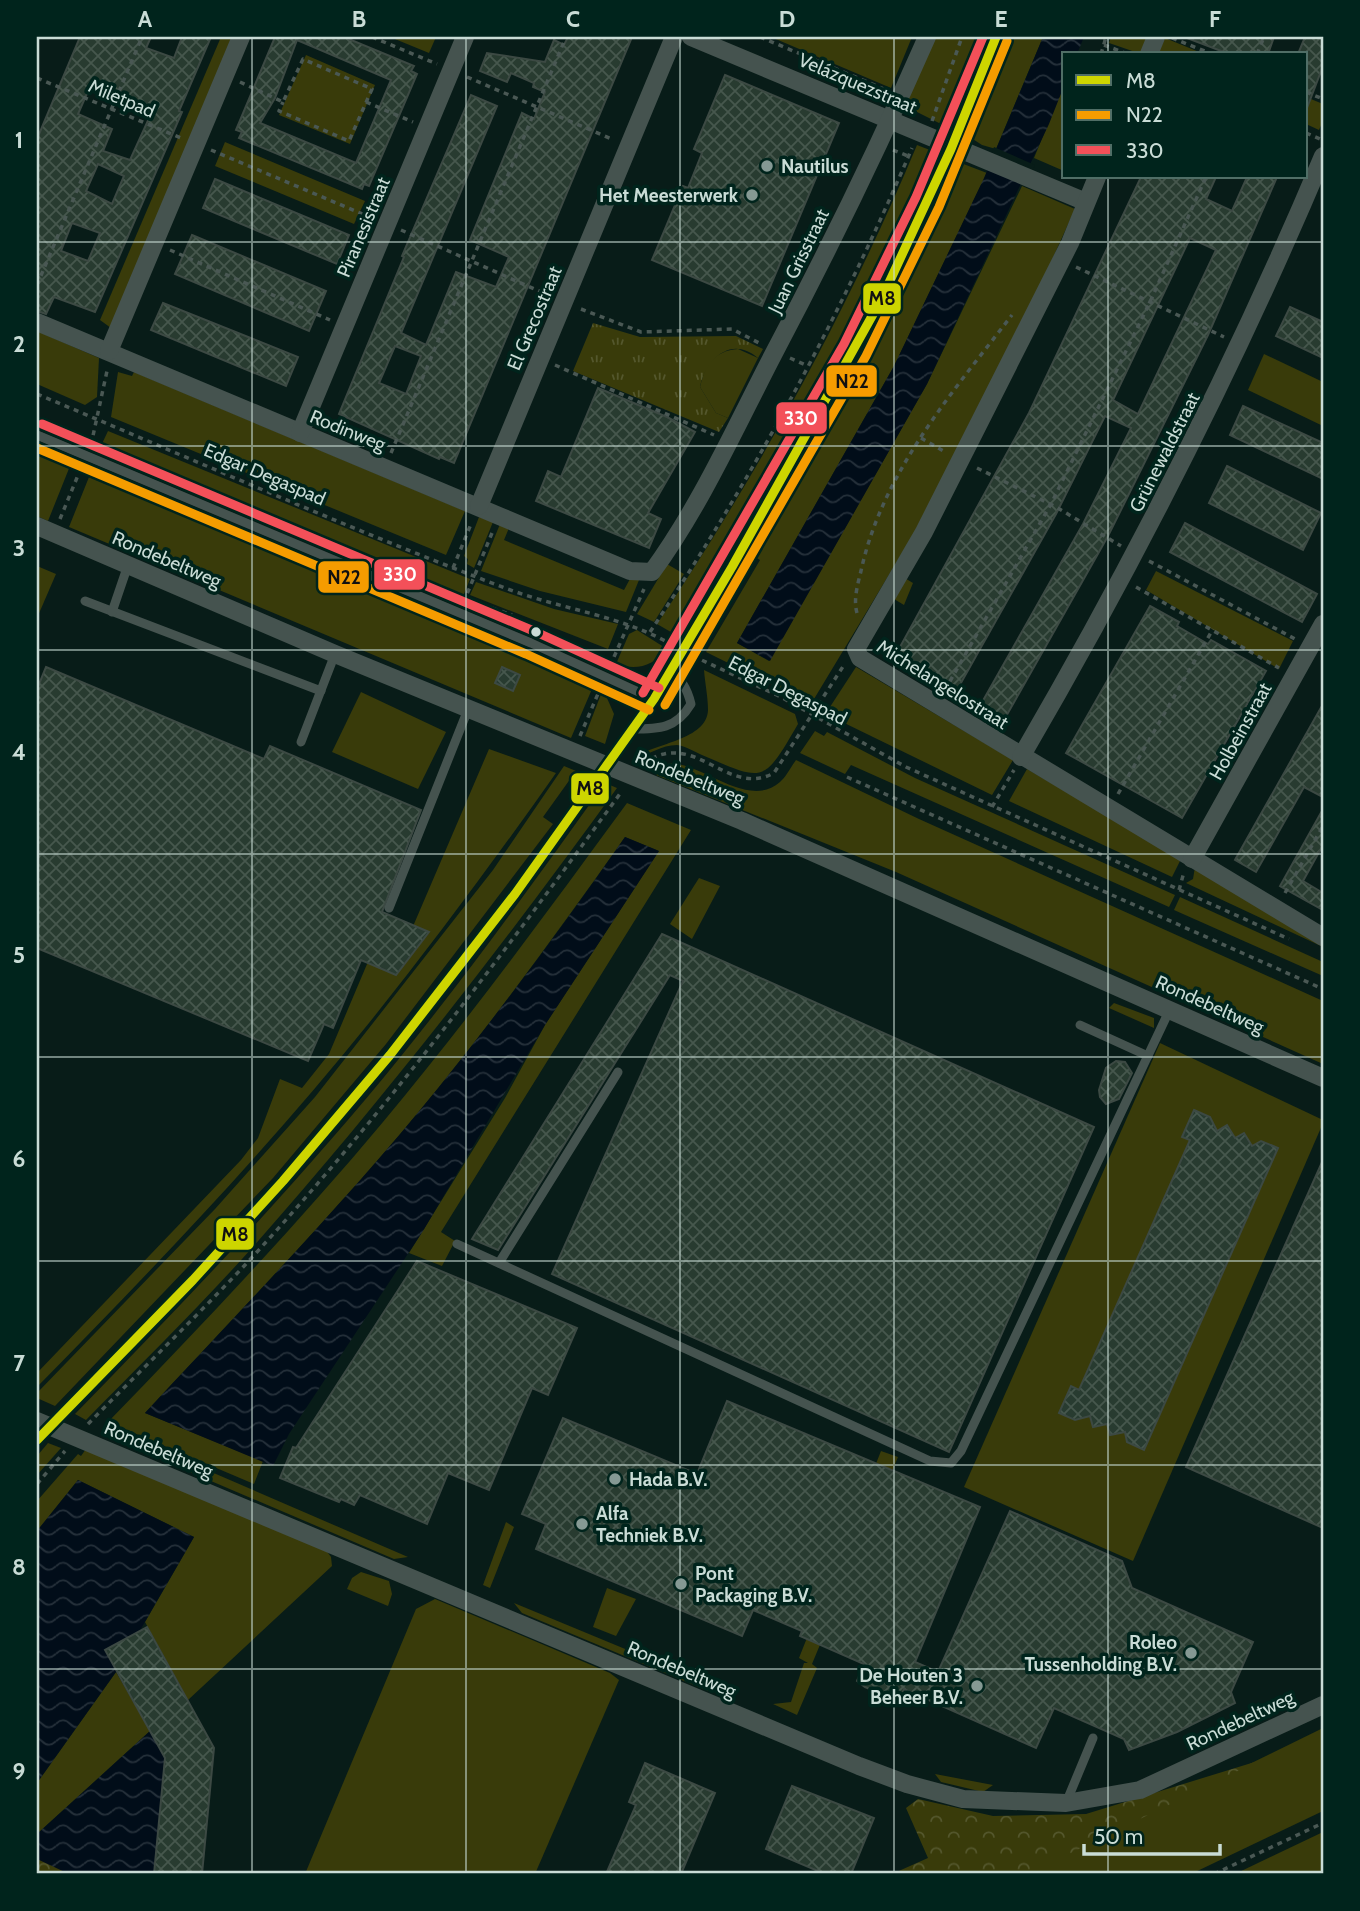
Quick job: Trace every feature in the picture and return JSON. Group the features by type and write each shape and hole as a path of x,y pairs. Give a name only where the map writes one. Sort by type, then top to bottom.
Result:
{"street":[{"path":"109,351 241,37"},
{"name":"Piranesistraat","path":"300,433 465,37"},
{"name":"El Grecostraat","path":"479,506 674,37"},
{"name":"Velázquezstraat","path":"691,37 891,119 921,137 953,145 1086,202"},
{"name":"Juan Grisstraat","path":"645,573 652,572 660,562 729,441 891,119 927,37"},
{"name":"Grünewaldstraat","path":"1021,758 1136,555 1269,286 1323,156"},
{"name":"Michelangelostraat","path":"1097,178 1061,260 961,460 924,532 864,631 856,649 860,658 1021,758 1323,937"},
{"name":"Rodinweg","path":"37,322 500,514 630,571 645,573"},
{"name":"Rondebeltweg","path":"37,526 335,654 606,764 869,876 1323,1078"},
{"name":"Holbeinstraat","path":"1192,859 1323,624"},
{"name":"Rondebeltweg","path":"43,1424 907,1784 962,1799 1066,1803 1140,1790 1323,1705"}],"lane":[{"path":"37,1440 43,1424 193,1280 373,1075 514,894 653,699 732,567 881,300 953,145 996,37"},
{"path":"37,435 606,675 653,699"},
{"path":"112,612 128,565"},
{"path":"85,601 321,691"},
{"path":"301,742 335,654"},
{"path":"632,729 660,729 683,717 691,704 688,690 681,679 669,670"},
{"path":"389,908 468,707"},
{"path":"457,1244 930,1461 951,1463 961,1451 1170,1009"},
{"path":"1080,1025 1148,1056"},
{"path":"499,1264 618,1072"},
{"path":"1066,1803 1093,1738"}],"path":[{"path":"37,285 142,37"},
{"path":"372,37 628,146"},
{"path":"385,468 566,37"},
{"name":"Velázquezstraat","path":"760,37 901,97"},
{"path":"650,632 695,565 786,408 868,246 908,156 921,137 962,37"},
{"path":"1102,52 1106,37"},
{"path":"1170,37 1207,52"},
{"path":"1104,45 1123,52"},
{"path":"303,58 372,89 349,141 279,111 283,102 303,58"},
{"name":"Miletpad","path":"37,78 197,144"},
{"path":"254,88 283,102"},
{"path":"366,102 401,116"},
{"path":"888,148 908,156"},
{"path":"942,695 1051,504 1150,302 1206,178"},
{"path":"156,243 344,326"},
{"path":"1061,260 1240,344"},
{"path":"564,302 641,332 732,329 775,351"},
{"path":"864,631 856,608 867,542 882,505 920,438 1016,310"},
{"path":"540,358 729,441"},
{"name":"Edgar Degaspad","path":"37,394 453,568 546,602 629,623 650,632 729,675 782,697 906,767 1290,940"},
{"path":"920,438 1051,504 1136,555 1312,648"},
{"path":"453,568 479,506"},
{"path":"500,514 466,599 512,615"},
{"path":"574,751 645,586 645,573"},
{"path":"1122,579 1295,677"},
{"path":"1116,799 1213,629"},
{"path":"37,1484 76,1437 245,1265 375,1115 486,978 643,764 662,754 678,752 748,780 761,780 774,773 856,649"},
{"path":"606,653 615,656"},
{"path":"992,807 1021,758"},
{"path":"847,777 1323,989"},
{"path":"1282,898 1323,826"},
{"path":"1214,1874 1323,1823"}],"green space":[{"path":"221,37 234,37 111,328 100,320"},
{"path":"390,37 436,37 429,53"},
{"path":"771,37 912,37 891,88"},
{"path":"935,37 984,37 947,127 917,112 908,99"},
{"path":"1007,37 1043,37 996,149 982,145 965,134"},
{"path":"1111,37 1147,37 1142,52 1109,43"},
{"path":"1165,38 1199,52 1159,52"},
{"path":"306,55 375,85 350,144 279,115"},
{"path":"1062,90 1062,170 1034,158"},
{"path":"1308,98 1323,104 1323,121 1319,130 1308,125"},
{"path":"225,142 365,201 354,224 215,166"},
{"path":"917,145 935,152 846,337 748,518 676,635 657,624 730,509 799,391 861,269"},
{"path":"953,160 987,173 894,366 737,643 769,661 927,384 1022,186 1075,209 1041,284 922,520 811,704 706,652 760,560 750,554 855,371 892,300"},
{"path":"593,323 640,337 736,336 763,349 758,358 748,351 729,350 721,353 708,367 700,387 716,413 728,418 719,432 573,371"},
{"path":"37,331 99,358 97,397 85,405 37,384"},
{"path":"738,349 758,358 728,418 716,413 700,387 712,360 730,350"},
{"path":"1264,354 1323,382 1323,426 1248,390"},
{"path":"118,372 132,376 134,372 465,511 446,555 111,417"},
{"path":"108,431 470,579 462,599 511,618 509,622 99,450"},
{"path":"37,452 70,466 48,521 37,516"},
{"path":"89,477 375,594 502,640 595,682 571,738 69,527"},
{"path":"479,517 493,522 474,568 467,564 468,559 464,556"},
{"path":"500,524 509,528 504,540 624,590 631,577 639,580 626,612 540,591 481,571"},
{"path":"667,564 684,574 654,622 637,614"},
{"path":"37,566 56,574 37,618"},
{"path":"1156,571 1293,641 1279,669 1146,590"},
{"path":"903,577 913,583 904,605 894,599"},
{"path":"476,582 554,609 618,624 608,649 470,595"},
{"path":"637,630 667,649 656,660 644,666 616,664 629,634"},
{"path":"856,667 1013,760 992,795 832,717 828,710"},
{"path":"704,670 795,714 798,724 777,758 761,772 739,770 677,745 636,757 679,740 699,728 708,710"},
{"path":"603,689 614,714 605,744 585,736"},
{"path":"361,692 446,732 418,789 332,752"},
{"path":"815,731 824,736 827,732 915,778 1175,895 1169,907 851,765 845,774 800,753"},
{"path":"489,749 556,773 441,931 330,1071 208,1209 37,1387 37,1373 241,1160 258,1138 280,1079 302,1088 329,1054 370,957 396,966"},
{"path":"796,760 919,819 1323,1001 1323,1064 896,872 656,775 669,763 682,765 725,783 754,791 767,789 780,782"},
{"path":"564,766 576,771 543,817 553,824 386,1044 273,1178 55,1406 37,1398 37,1393 215,1209 315,1097 493,870"},
{"path":"1027,769 1181,859 1172,877 1009,801"},
{"path":"605,783 617,788 485,965 348,1136 252,1248 170,1335 86,1420 75,1414 243,1238 363,1102 480,955"},
{"path":"627,803 691,830 441,1232 455,1241 442,1266 409,1253 505,1098 545,1025 659,851 625,837 511,995 404,1129 295,1253 145,1413 263,1461 254,1484 108,1422 248,1275 383,1122 477,1004"},
{"path":"1195,867 1323,943 1323,947 1186,883 1193,879"},
{"path":"699,878 720,886 692,939 670,924"},
{"path":"1180,897 1323,962 1323,976 1174,910"},
{"path":"1114,1003 1154,1018 1154,1028 1109,1008"},
{"path":"1160,1043 1323,1120 1323,1123 1133,1561 964,1487"},
{"path":"107,1427 408,1557 394,1559 101,1434"},
{"path":"48,1443 61,1448 37,1475 37,1456"},
{"path":"86,1449 326,1550 331,1557 332,1566 188,1700 145,1622 194,1537 78,1480 37,1531 37,1501 78,1454 81,1456"},
{"path":"881,1451 898,1457 812,1664 817,1668 797,1715 773,1704 791,1702 804,1663 808,1663 799,1658"},
{"path":"506,1522 514,1527 490,1588 483,1585"},
{"path":"361,1572 389,1581 392,1594 388,1606 347,1589 352,1578"},
{"path":"607,1588 636,1599 616,1636 593,1627"},
{"path":"435,1599 610,1673 619,1680 535,1874 305,1874 416,1609"},
{"path":"514,1603 717,1687 708,1691 522,1613"},
{"path":"116,1672 150,1731 37,1834 37,1783"},
{"path":"1323,1728 1323,1811 1191,1874 1025,1874"},
{"path":"1258,1761 1028,1874 892,1874 928,1858 906,1808 918,1799 993,1816 1086,1814"},
{"path":"935,1774 993,1785 983,1792 941,1782"},
{"path":"1323,1832 1323,1874 1235,1874"},
{"path":"37,1858 74,1874 37,1874"}],"water":[{"path":"1043,37 1084,37 1078,52 1062,52 1062,91 1049,124 927,384 770,661 737,643 894,366 984,178"},
{"path":"625,837 659,851 545,1025 423,1231 289,1434 273,1466 145,1413 295,1253 404,1129 511,995"},
{"path":"78,1480 194,1537 116,1672 37,1783 37,1531"},
{"path":"150,1731 165,1758 154,1874 69,1874 37,1859 37,1834"}],"pier":[{"path":"994,147 1035,165 1026,186 985,168"}],"building":[{"path":"80,37 151,37 146,48 174,58 182,37 211,37 179,111 182,112 95,312 54,297 46,314 37,311 37,139","holes":["92,82 150,106 147,112 151,114 130,160 103,151 112,129 78,114","98,164 124,176 112,204 86,191","72,223 100,233 88,261 61,251"]},
{"path":"275,37 344,37 414,66 411,71 417,74 369,186 364,184 362,189 239,138 242,132 236,130","holes":["297,40 391,80 356,163 260,123 275,98"]},
{"path":"568,37 632,37 454,463 440,457 439,459 339,414 404,257 402,256 471,95 497,106 401,333 426,345 456,272 496,287 509,257 470,240 522,113 534,119 545,92 533,87 534,83 511,73 507,82 480,71 487,53 545,62 554,40 564,45","holes":["395,346 421,356 406,394 379,383"]},
{"path":"1274,37 1269,52 1224,52 1187,38"},
{"path":"1305,37 1323,37 1323,66 1308,105 1308,52 1299,52"},
{"path":"725,75 839,123 762,306 652,260 683,186 688,188 702,153 694,149"},
{"path":"1141,178 1216,178 1206,199 1232,211 1247,178 1277,178 1208,335 1108,536 1004,720 980,706 1083,524 1131,428 1105,416 1056,514 957,690 895,656 1029,413","holes":["1190,238 1216,250 1138,414 1113,400"]},
{"path":"215,179 349,235 337,264 203,208"},
{"path":"192,235 326,291 309,331 175,274"},
{"path":"163,303 298,357 286,386 151,330"},
{"path":"1290,307 1323,322 1323,358 1276,336"},
{"path":"598,388 695,432 648,513 661,519 649,548 536,501 548,471 561,477"},
{"path":"1243,406 1323,443 1323,479 1230,435"},
{"path":"1227,466 1321,513 1303,550 1209,503"},
{"path":"1185,523 1317,594 1302,622 1170,552"},
{"path":"1150,606 1179,622 1177,626 1208,644 1211,640 1266,671 1182,818 1066,753"},
{"path":"46,667 264,759 270,746 421,810 382,912 429,932 396,975 361,960 333,1028 324,1024 308,1061 37,948 37,689"},
{"path":"502,667 520,675 513,691 495,683"},
{"path":"1323,704 1323,797 1304,787 1256,872 1235,860"},
{"path":"1323,809 1323,845 1303,881 1323,893 1323,910 1280,886"},
{"path":"662,934 1094,1127 949,1452 552,1274 683,981 670,975 498,1250 472,1239"},
{"path":"1116,1061 1125,1062 1132,1073 1119,1099 1106,1104 1100,1097 1099,1090 1106,1068"},
{"path":"1194,1110 1210,1117 1217,1131 1227,1125 1235,1138 1244,1133 1252,1146 1261,1141 1278,1148 1144,1450 1127,1442 1125,1432 1110,1435 1107,1424 1093,1427 1090,1416 1075,1420 1059,1413 1071,1386 1079,1390 1190,1140 1182,1137"},
{"path":"1323,1160 1323,1528 1186,1467"},
{"path":"417,1261 577,1328 548,1395 532,1388 489,1490 448,1473 427,1524 360,1495 354,1505 341,1499 339,1502 280,1478 293,1447 296,1448"},
{"path":"727,1401 980,1507 915,1662 938,1672 1010,1511 1122,1561 1132,1588 1253,1642 1231,1692 1235,1703 1177,1732 1129,1750 1124,1739 1054,1708 1036,1748 904,1689 899,1701 865,1687 857,1681 864,1664 800,1636 802,1631 753,1610 742,1636 536,1549 546,1524 522,1514 563,1418 697,1474"},
{"path":"147,1627 214,1748 202,1874 154,1874 165,1758 105,1650"},
{"path":"645,1763 715,1793 681,1874 606,1874 636,1805 629,1802"},
{"path":"792,1786 874,1818 851,1874 825,1874 766,1849"}],"transit line":[{"name":"330","path":"643,693 844,344 916,197 983,37"},
{"name":"M8","path":"37,1440 193,1280 283,1181 390,1055 515,894 654,699 732,567 881,300 951,149 996,37"},
{"name":"N22","path":"665,705 866,356 939,207 1007,41"},
{"name":"330","path":"42,424 536,632 659,688"},
{"name":"N22","path":"37,448 526,654 649,710"}],"place":[{"name":"Nautilus","path":"767,166"},
{"name":"Het Meesterwerk","path":"752,195"},
{"name":"Hada B.V.","path":"615,1479"},
{"name":"Alfa Techniek B.V.","path":"582,1524"},
{"name":"Pont Packaging B.V.","path":"681,1584"},
{"name":"Roleo Tussenholding B.V.","path":"1191,1653"},
{"name":"De Houten 3 Beheer B.V.","path":"977,1686"}]}
